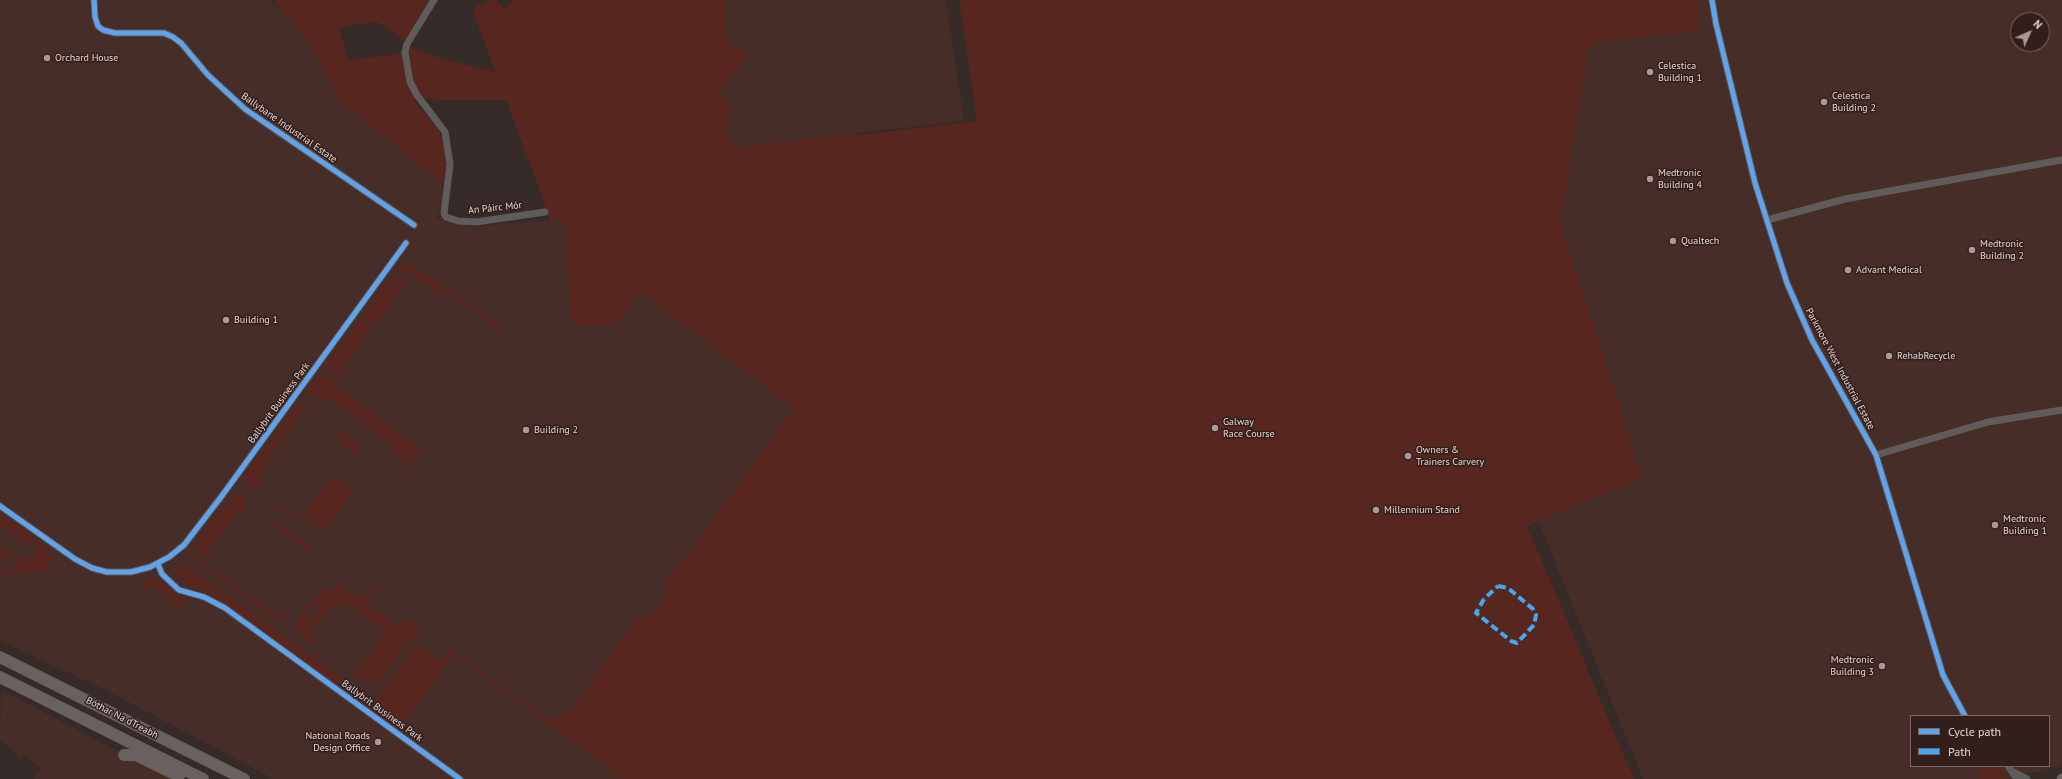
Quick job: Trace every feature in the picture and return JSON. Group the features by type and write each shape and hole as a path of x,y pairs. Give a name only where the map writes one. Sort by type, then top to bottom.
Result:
{"highway":[{"name":"Bóthar Na dTreabh","path":"0,657 244,779"},
{"name":"Bóthar Na dTreabh","path":"0,677 203,779"},
{"path":"124,755 136,755 185,779"}],"street":[{"name":"Ballybane Industrial Estate","path":"94,0 95,17 98,26 103,30 115,33 164,33 181,42 213,80 245,109 414,225"},
{"name":"An Páirc Mór","path":"434,0 408,44 405,52 407,70 417,95 445,132 450,164 444,213 446,217 458,221 476,222 545,212"},
{"name":"Parkmore West Industrial Estate","path":"1712,0 1716,24 1755,183 1786,283 1805,327 1876,455 1943,675 1964,715"},
{"path":"1767,220 1845,199 2062,160"},
{"name":"Ballybrit Business Park","path":"0,506 70,556 92,568 118,573 140,571 158,564 181,547 207,516 406,243"},
{"path":"1876,455 1988,422 2062,410"},
{"name":"Ballybrit Business Park","path":"158,564 162,574 179,590 204,597 225,608 460,779"},
{"path":"2010,769 2017,779"},
{"path":"2010,769 2027,779"}],"shaded area":[{"path":"0,0 269,0 290,17 305,38 324,70 337,99 442,185 443,198 437,219 470,227 564,219 571,315 578,325 584,327 615,323 618,321 615,270 884,308 636,779 274,779 104,689 0,641"},
{"name":"Galway Race Course","path":"276,0 430,0 414,29 404,40 377,22 356,24 339,30 349,60 399,54 408,51 410,47 436,57 495,72 472,8 489,0 497,0 504,9 515,0 726,0 725,41 748,56 719,92 731,108 725,129 734,147 857,133 858,135 977,121 959,0 1698,0 1700,31 1597,42 1596,47 1589,48 1560,224 1642,478 1527,526 1634,779 623,779 454,655 400,727 378,711 374,702 416,644 441,662 451,649 544,717 550,718 565,714 572,708 637,618 651,615 666,594 664,586 683,557 686,556 794,409 640,292 620,319 615,323 584,327 578,325 572,320 571,315 564,220 551,221 506,100 439,100 420,97 412,99 438,129 442,138 447,165 442,185 337,99 324,70 305,38 290,17 274,3"},
{"path":"726,0 946,0 964,121 733,147 725,129 731,108 718,92 747,56 725,41"},
{"path":"1698,0 2062,0 2062,763 2041,772 2028,772 2009,779 1643,779 1538,520 1641,478 1610,375 1560,225 1589,48 1596,47 1597,42 1700,31"},
{"path":"400,263 413,266 441,285 445,299 412,274 395,271"},
{"path":"397,278 407,280 375,325 372,324 362,316 388,280"},
{"path":"444,284 504,329 502,332 450,294 447,298"},
{"path":"360,318 372,328 343,369 347,372 342,375 324,367"},
{"path":"320,376 335,379 339,383 337,387 421,449 407,470 404,462 391,452 394,447 325,396 320,401 308,392 307,390"},
{"path":"304,403 308,405 272,453 274,455 256,479 261,483 255,489 247,487 244,479 245,474 296,406"},
{"path":"339,431 361,448 356,455 340,444 343,440 336,435"},
{"path":"334,475 354,490 324,532 303,516"},
{"path":"236,494 245,499 246,510 242,515 238,511 208,551 212,555 205,557 193,547 231,495"},
{"path":"279,506 299,518 296,521 291,517 275,510"},
{"path":"0,513 45,546 49,554 51,554 51,560 46,569 36,573 0,574 0,570 17,569 17,557 0,558 0,548 32,559 36,546 12,537 12,532 0,528"},
{"path":"271,518 311,547 308,550 268,521"},
{"path":"189,552 277,616 281,612 289,616 280,619 270,617 189,556 187,553"},
{"path":"183,565 191,568 347,682 366,691 366,695 360,698 313,668 220,600 183,584 178,580 175,574 178,566"},
{"path":"152,578 163,584 177,596 186,600 188,603 186,606 180,608 172,605 168,602 170,598 165,594 147,586 143,594 142,587 146,580"},
{"path":"339,583 359,599 362,594 367,597 378,583 379,586 366,604 397,627 401,622 408,619 415,621 419,627 418,633 410,644 404,645 381,678 375,681 359,678 354,675 353,672 358,669 385,632 346,602 341,609 333,603 310,635 316,640 314,644 311,644 296,631 297,619 310,600 313,602 326,585 333,590","holes":["313,602 319,608 316,612 318,614 313,621 304,614"]},
{"path":"1,690 172,779 32,779 41,768 24,755 21,758 0,740"},
{"path":"1981,767 1998,767 2009,779 1980,779 1977,775 1983,770"}],"marked path":[{"path":"1498,586 1508,588 1533,609 1536,615 1534,625 1517,643 1511,641 1476,613 1484,599 1498,586"}],"cycle path":[{"path":"94,0 95,17 98,26 103,30 115,33 164,33 173,37 181,43 208,75 245,109 414,225"},
{"path":"1712,0 1716,24 1755,183 1787,283 1812,340 1876,455 1943,675 1964,715"},
{"path":"0,506 75,559 92,568 107,572 131,572 150,567 169,557 184,545 221,497 406,243"},
{"path":"158,564 162,574 179,590 204,597 225,608 460,779"}],"place":[{"name":"Orchard House","path":"47,58"},
{"name":"Celestica Building 1","path":"1650,72"},
{"name":"Celestica Building 2","path":"1824,102"},
{"name":"Medtronic Building 4","path":"1650,179"},
{"name":"Qualtech","path":"1673,241"},
{"name":"Medtronic Building 2","path":"1972,250"},
{"name":"Advant Medical","path":"1848,270"},
{"name":"Building 1","path":"226,320"},
{"name":"RehabRecycle","path":"1889,356"},
{"name":"Galway Race Course","path":"1215,428"},
{"name":"Building 2","path":"526,430"},
{"name":"Owners & Trainers Carvery","path":"1408,456"},
{"name":"Millennium Stand","path":"1376,510"},
{"name":"Medtronic Building 1","path":"1995,525"},
{"name":"Medtronic Building 3","path":"1882,666"},
{"name":"National Roads Design Office","path":"378,742"}]}
